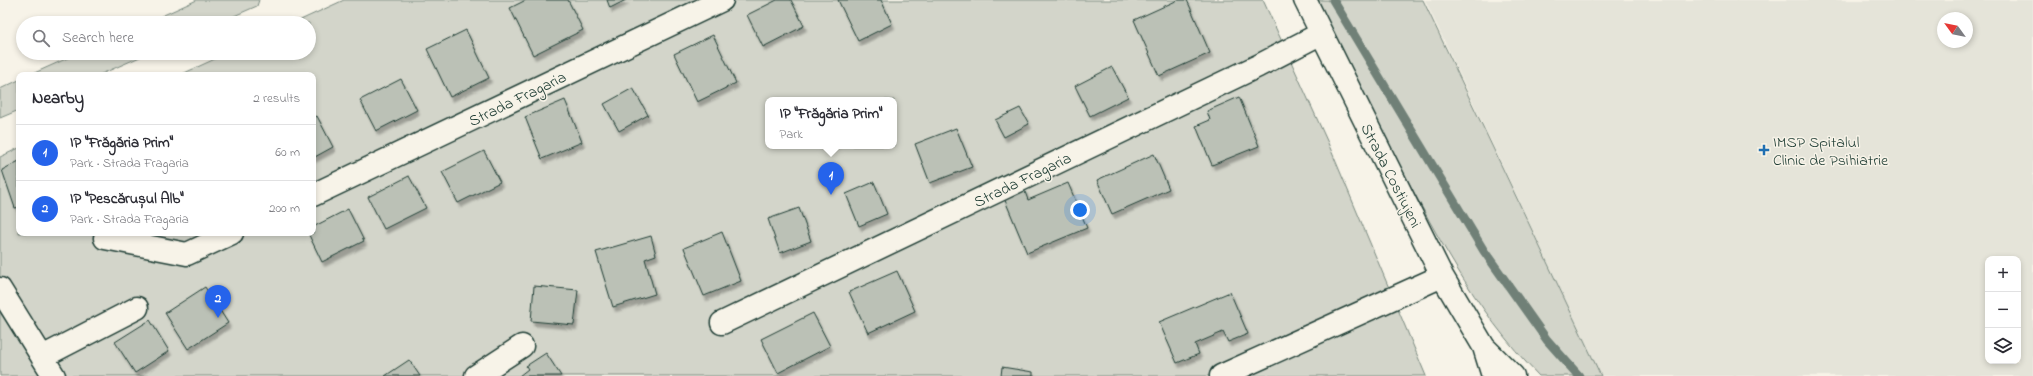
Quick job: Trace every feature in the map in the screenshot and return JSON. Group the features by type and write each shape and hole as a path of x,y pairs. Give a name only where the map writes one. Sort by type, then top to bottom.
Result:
{"street":[{"name":"Strada Fragaria","path":"316,194 722,0"},
{"name":"Strada Costiujeni","path":"1305,0 1320,34 1442,276 1484,347 1493,376"},
{"name":"Strada Fragaria","path":"722,323 1258,66 1320,34"},
{"path":"105,238 187,254 226,236"},
{"path":"1221,376 1442,276"},
{"path":"0,289 54,376"},
{"path":"42,357 137,308"},
{"path":"476,376 522,346"},
{"name":"Strada Costiujeni","path":"1484,347 1513,376"}],"shaded area":[{"path":"197,0 259,0 257,6 234,16 162,16"},
{"path":"344,0 1263,0 1328,143 1426,376 0,376 0,157 16,149 16,236 316,236 316,72 187,72 213,60 316,60 316,16 309,16"},
{"path":"1318,0 1423,0 1601,376 1539,376 1494,323 1455,266 1421,206"},
{"name":"IMSP Spitalul Clinic de Psihiatrie","path":"1425,0 2033,0 2033,376 1601,376"},
{"path":"63,60 133,60 106,72 37,72"},
{"path":"16,81 16,111 0,118 0,89"}],"building":[{"path":"526,0 568,0 583,30 533,55 510,8"},
{"path":"607,0 626,0 610,8"},
{"path":"777,0 791,0 804,26 763,47 747,15"},
{"path":"838,0 881,0 892,24 858,41"},
{"path":"1178,0 1187,0 1210,53 1159,76 1134,20"},
{"path":"466,30 489,78 450,97 427,49"},
{"path":"713,35 736,83 697,102 674,54"},
{"path":"1112,67 1128,97 1090,116 1075,86"},
{"path":"401,79 417,110 376,131 360,100"},
{"path":"633,88 648,115 619,131 604,104"},
{"path":"1239,97 1259,146 1212,165 1196,126 1210,120 1207,111"},
{"path":"565,100 582,142 542,159 525,117"},
{"path":"1020,108 1029,124 1004,137 995,120"},
{"path":"316,116 333,147 316,156"},
{"path":"956,128 972,167 930,183 915,144"},
{"path":"484,151 500,182 458,203 442,172"},
{"path":"1154,154 1169,189 1112,214 1097,180"},
{"path":"16,163 16,208 15,208 2,170"},
{"path":"409,176 426,208 384,229 368,197"},
{"path":"874,182 887,214 859,226 846,194"},
{"path":"1068,183 1087,228 1027,253 1004,198 1024,189 1028,200"},
{"path":"799,208 811,241 780,253 768,219"},
{"path":"348,209 364,241 322,262 309,236 316,236 316,225"},
{"path":"722,232 741,281 704,296 684,248"},
{"path":"651,236 656,255 645,259 655,294 613,307 596,252"},
{"path":"897,271 915,311 868,333 849,292"},
{"path":"534,286 578,290 574,325 531,321"},
{"path":"205,287 228,323 188,349 165,313"},
{"path":"1230,292 1248,334 1228,342 1223,332 1195,344 1199,354 1177,363 1159,322"},
{"path":"813,313 830,346 778,373 761,339"},
{"path":"150,320 169,351 135,373 115,342"},
{"path":"546,353 561,376 519,376 528,369 526,366"},
{"path":"409,360 420,376 385,376"},
{"path":"1002,367 1033,372 1033,376 1001,376"}],"waterway":[{"path":"1333,0 1484,251 1547,340 1579,376"}],"place":[{"name":"IMSP Spitalul Clinic de Psihiatrie","path":"1764,150"},
{"name":"IP \"Frăgăria Prim\"","path":"831,195"},
{"name":"IP \"Pescărușul Alb\"","path":"218,318"}]}
